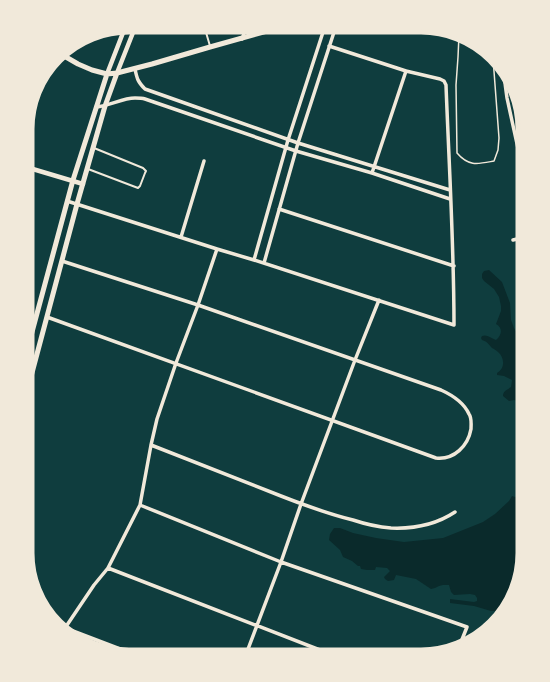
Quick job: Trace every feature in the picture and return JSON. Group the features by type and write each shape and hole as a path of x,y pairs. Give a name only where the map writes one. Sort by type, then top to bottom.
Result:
{"main road":[{"path":"65,56 92,70 107,74 117,74 267,32"},
{"path":"32,332 73,180 107,74"},
{"path":"32,371 105,106 117,74"}],"street":[{"path":"107,74 123,32"},
{"path":"117,74 133,32"},
{"path":"242,39 244,32"},
{"path":"254,260 288,140 323,32"},
{"path":"264,263 298,143 334,32"},
{"path":"67,201 379,300 454,326 454,266 446,85 444,81 440,79 406,71 329,46"},
{"path":"135,69 136,77 145,88 288,140 450,190"},
{"path":"372,173 406,71"},
{"path":"505,80 518,148"},
{"path":"96,107 105,106 127,99 145,99 286,148 372,173 450,199"},
{"path":"181,238 204,161"},
{"path":"32,169 83,184"},
{"path":"279,209 454,266"},
{"path":"514,240 518,239"},
{"path":"66,627 94,585 108,568 140,505 157,419 217,249"},
{"path":"47,317 436,458 444,458 455,454 462,448 468,439 471,425 470,415 454,397 441,390 198,305 62,261"},
{"path":"247,650 281,562 355,360 379,300"},
{"path":"151,445 323,512 377,526 408,528 427,525 442,520 455,512"},
{"path":"140,505 281,562 467,627 462,641"},
{"path":"108,568 319,650"},
{"path":"74,633 121,650"}],"lane":[{"path":"206,32 210,47"},
{"path":"87,169 138,188 146,171 143,168 93,148"}],"path":[{"path":"459,39 456,85 457,153 463,160 476,164 494,161 498,150 499,138 493,64"}],"water":[{"path":"489,270 502,282 510,303 511,320 518,335 518,401 509,401 503,396 504,392 511,387 512,380 504,376 497,375 503,366 502,357 481,338 482,336 489,336 496,340 500,336 501,332 500,327 496,324 501,311 499,297 494,289 482,278 484,271"},
{"path":"512,496 518,496 518,559 516,572 508,596 502,607 496,611 450,603 450,599 474,602 477,601 477,598 475,595 470,594 454,595 451,592 449,585 443,585 431,589 416,579 396,575 394,580 388,581 384,577 390,571 387,568 376,567 375,570 361,569 360,566 343,557 340,550 329,540 330,534 334,528 340,528 353,533 376,538 404,542 443,538 483,522 495,514 509,501"}]}
